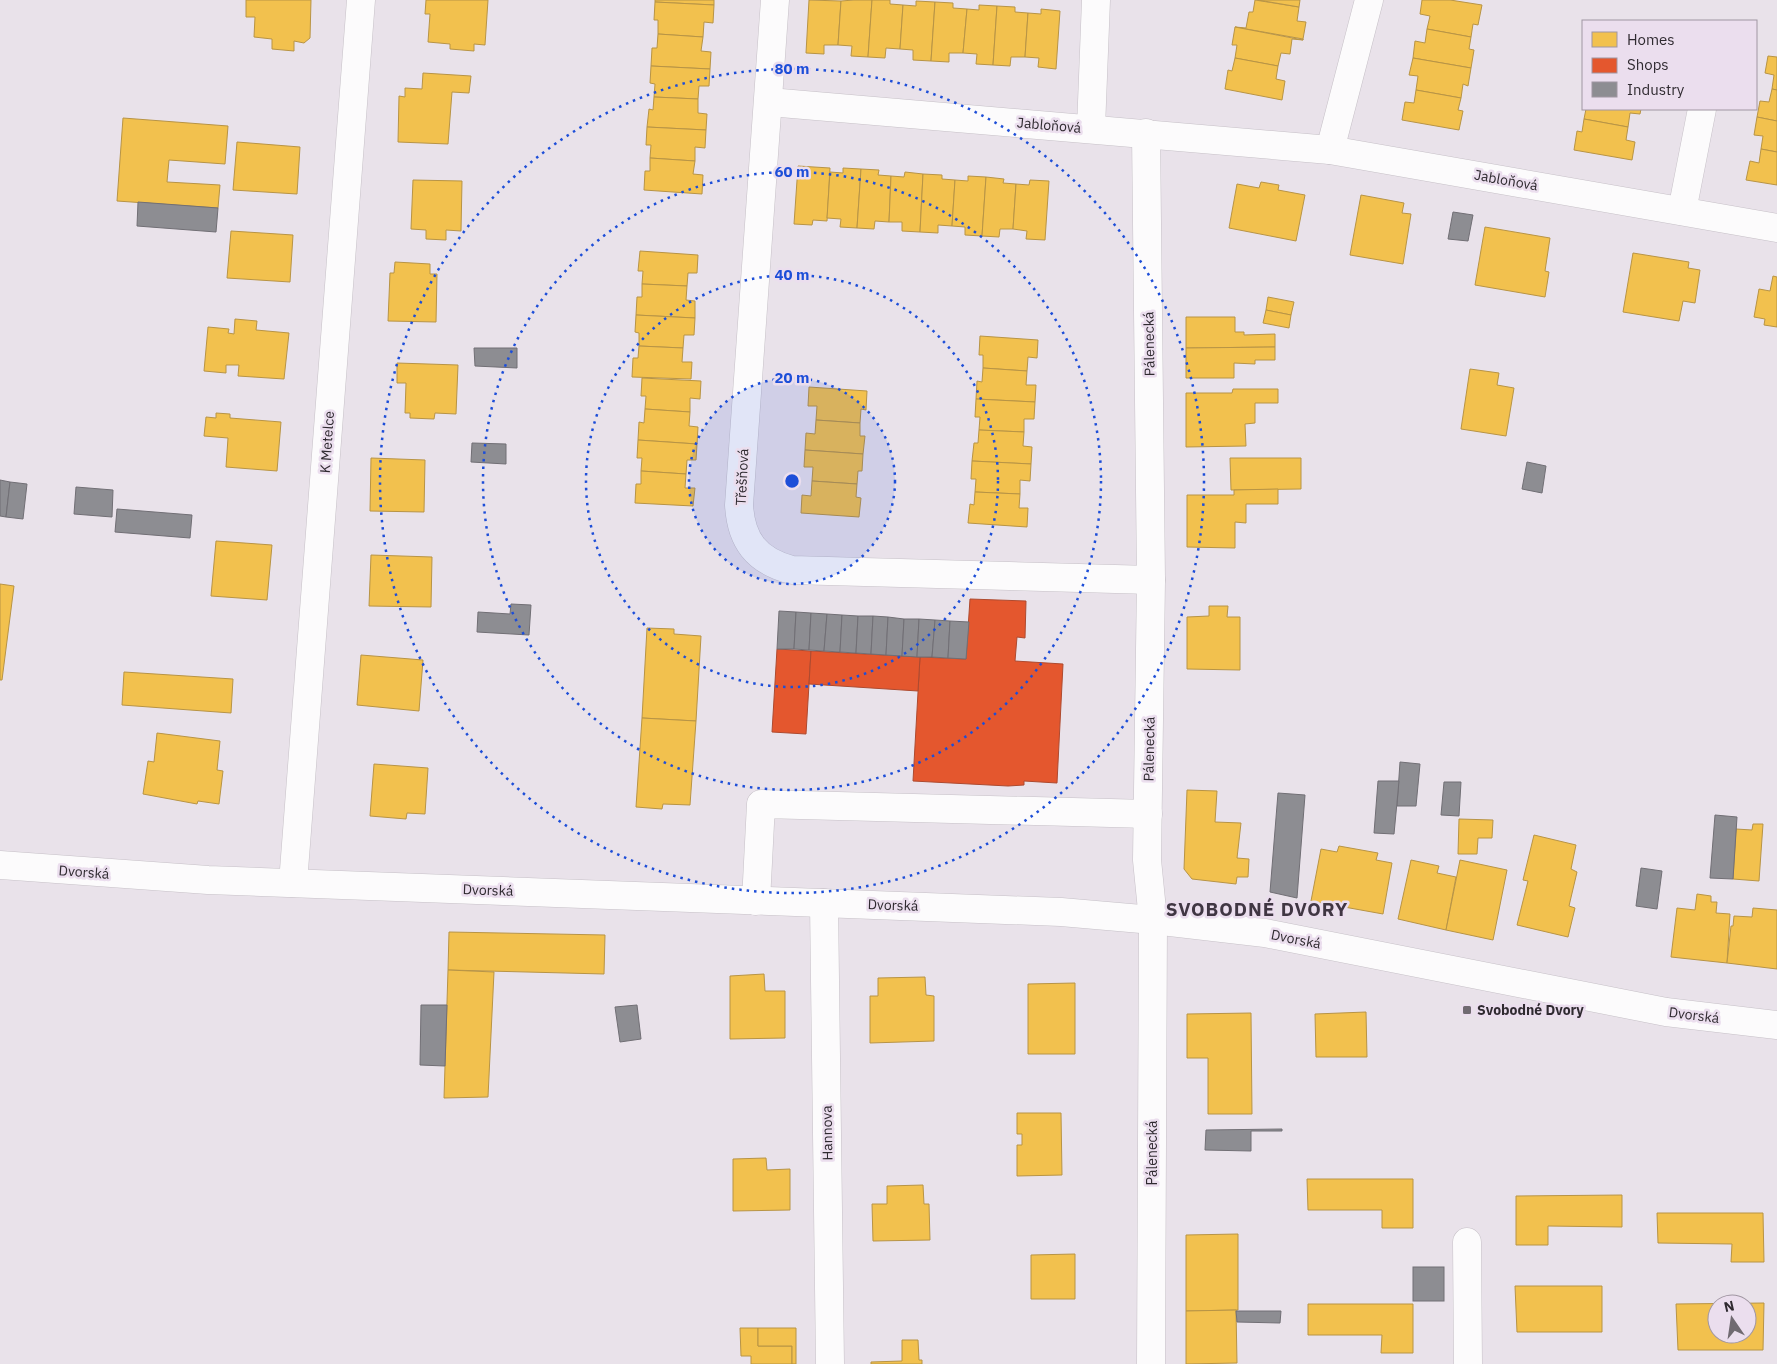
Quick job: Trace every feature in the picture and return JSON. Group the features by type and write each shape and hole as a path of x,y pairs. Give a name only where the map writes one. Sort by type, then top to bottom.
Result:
{"street":[{"name":"K Metelce","path":"293,883 361,0"},
{"name":"Třešňová","path":"775,0 739,504 740,521 747,540 766,559 781,567 792,570 1151,580"},
{"path":"1091,128 1096,0"},
{"path":"1330,150 1370,0"},
{"name":"Jabloňová","path":"769,102 1091,128 1330,150 1777,228"},
{"path":"1682,211 1702,110"},
{"name":"Pálenecká","path":"1146,133 1151,580 1147,860 1153,920 1151,1364"},
{"path":"756,900 761,804 1148,814"},
{"name":"Dvorská","path":"0,865 159,878 1061,912 1153,920 1265,933 1666,1012 1777,1025"},
{"name":"Hannova","path":"824,902 830,1364"},
{"path":"1467,1242 1468,1364"}],"building: Homes":[{"path":"246,0 311,0 310,38 304,43 294,41 294,51 272,49 272,39 254,37 255,17 246,17"},
{"path":"426,0 488,0 485,45 474,44 474,51 450,49 450,44 428,42 430,14 425,14"},
{"path":"655,0 714,0 714,5 655,2"},
{"path":"809,0 841,1 838,45 824,45 824,54 806,53"},
{"path":"872,0 868,57 851,56 852,46 838,45 841,1"},
{"path":"872,0 890,0 890,4 903,5 900,49 886,48 885,58 868,57"},
{"path":"1255,0 1299,7 1297,21 1306,22 1303,39 1235,27 1246,28 1249,12 1253,12"},
{"path":"1258,0 1300,0 1299,7"},
{"path":"1422,0 1450,0 1482,5 1478,25 1473,24 1471,37 1427,29 1430,16 1420,14"},
{"path":"916,1 935,2 931,61 913,60 913,50 900,49 903,5 916,6"},
{"path":"655,2 714,5 713,23 704,22 703,37 658,34 658,20 654,20"},
{"path":"935,2 953,3 953,8 967,9 963,53 949,53 949,62 931,61"},
{"path":"979,5 997,6 993,65 976,64 977,54 963,53 967,9 979,10"},
{"path":"997,6 1015,7 1015,12 1028,13 1025,57 1011,57 1010,66 993,65"},
{"path":"1041,9 1060,11 1056,69 1038,67 1039,58 1025,57 1028,13 1041,14"},
{"path":"1235,27 1303,40 1292,39 1290,54 1281,53 1278,66 1235,58 1237,45 1232,45"},
{"path":"1427,29 1471,37 1469,49 1474,50 1471,68 1413,58 1415,41 1425,43"},
{"path":"658,34 703,37 701,51 711,52 710,69 651,66 652,48 657,48"},
{"path":"1768,56 1777,57 1777,90 1772,89 1774,75 1765,73"},
{"path":"1235,58 1278,66 1276,79 1285,81 1282,100 1225,89 1228,70 1232,71"},
{"path":"1413,58 1471,68 1468,86 1463,84 1461,98 1416,90 1418,76 1409,75"},
{"path":"651,66 710,69 709,86 699,86 698,99 654,97 655,84 650,83"},
{"path":"423,73 471,76 469,93 452,92 448,144 398,142 399,96 405,97 405,88 422,89"},
{"path":"1772,89 1777,90 1777,121 1757,117 1760,101 1769,102"},
{"path":"1416,90 1461,98 1458,110 1463,111 1459,130 1402,120 1405,102 1414,103"},
{"path":"654,97 698,99 698,113 707,114 706,130 647,127 649,109 653,110"},
{"path":"1586,110 1641,110 1640,114 1630,113 1628,127 1584,119"},
{"path":"1757,117 1777,121 1777,152 1761,149 1763,136 1754,135"},
{"path":"123,118 228,126 225,164 169,160 167,182 220,185 218,208 117,201"},
{"path":"1584,119 1628,127 1626,140 1635,142 1632,160 1574,150 1577,131 1582,132"},
{"path":"647,127 706,130 705,148 695,147 695,161 650,158 651,145 646,145"},
{"path":"237,142 300,147 297,194 233,190"},
{"path":"1761,149 1777,152 1777,185 1746,180 1750,161 1759,163"},
{"path":"650,158 695,161 693,174 703,175 702,194 644,190 645,171 650,171"},
{"path":"798,166 830,168 827,221 813,220 812,225 794,224"},
{"path":"843,168 861,169 857,228 840,227 841,219 827,218 830,172 843,173"},
{"path":"861,169 879,170 878,175 891,176 889,222 875,221 874,229 857,228"},
{"path":"905,172 923,174 920,232 902,231 902,222 889,222 891,176 904,177"},
{"path":"923,174 942,175 942,179 955,180 952,226 938,225 938,233 920,232"},
{"path":"968,176 986,177 982,236 965,235 965,227 952,226 955,180 968,181"},
{"path":"986,177 1004,179 1003,183 1016,184 1013,229 1000,229 999,237 982,236"},
{"path":"413,180 462,181 461,231 446,230 446,240 426,239 426,230 411,229"},
{"path":"1030,180 1049,181 1045,240 1026,239 1027,231 1013,229 1016,184 1029,185"},
{"path":"1261,182 1279,185 1278,190 1305,195 1296,241 1229,228 1237,184 1259,188"},
{"path":"1361,195 1404,203 1402,213 1411,214 1403,264 1350,255"},
{"path":"1485,227 1550,238 1545,271 1549,272 1545,297 1475,285"},
{"path":"231,231 293,235 290,282 227,278"},
{"path":"640,251 698,255 697,273 688,273 687,286 642,284 643,271 638,271"},
{"path":"1633,253 1689,262 1688,268 1700,270 1695,303 1683,301 1679,321 1623,312"},
{"path":"395,262 430,264 430,274 437,274 436,322 388,321 390,273 394,273"},
{"path":"1773,276 1777,277 1777,327 1764,325 1765,319 1754,317 1759,289 1770,291"},
{"path":"642,284 687,286 686,300 695,301 695,318 636,315 637,297 642,297"},
{"path":"1268,297 1294,302 1291,315 1266,310"},
{"path":"1266,310 1291,315 1289,328 1263,323"},
{"path":"636,315 695,318 694,335 684,335 683,348 639,346 639,333 635,332"},
{"path":"1186,317 1235,317 1235,332 1244,332 1244,335 1275,334 1275,347 1186,348"},
{"path":"235,319 257,321 256,330 289,333 284,379 238,376 239,365 226,365 226,373 204,371 208,327 229,329 228,333 234,334"},
{"path":"980,336 1038,340 1037,358 1028,357 1027,371 983,368 983,355 979,355"},
{"path":"639,346 683,348 682,362 692,362 691,379 632,377 633,358 638,358"},
{"path":"1275,347 1275,360 1255,360 1255,364 1234,363 1234,378 1186,378 1186,348"},
{"path":"397,363 458,365 456,414 435,413 434,419 410,418 410,413 405,413 406,383 397,383"},
{"path":"983,368 1027,371 1026,385 1036,385 1035,402 976,399 977,381 982,382"},
{"path":"1470,369 1499,373 1497,385 1514,388 1506,436 1461,429"},
{"path":"642,378 701,381 700,399 690,398 690,412 645,409 646,396 641,396"},
{"path":"809,387 867,391 866,410 861,409 860,423 816,420 817,406 808,406"},
{"path":"1233,389 1278,389 1278,403 1255,403 1255,423 1245,424 1246,446 1186,447 1186,393 1232,393"},
{"path":"976,399 1035,402 1034,419 1024,419 1024,432 979,430 980,417 975,417"},
{"path":"645,409 690,412 689,426 698,427 697,444 638,440 639,422 644,423"},
{"path":"216,413 230,414 230,418 281,422 277,471 226,467 228,438 204,436 206,417 216,418"},
{"path":"816,420 860,423 860,436 865,436 863,454 805,450 806,433 815,434"},
{"path":"979,430 1024,432 1023,446 1032,447 1031,464 972,461 974,443 978,443"},
{"path":"638,440 697,444 696,460 687,460 686,474 641,471 642,458 637,458"},
{"path":"805,450 863,454 862,471 858,471 857,484 812,481 813,467 804,467"},
{"path":"371,458 425,460 424,512 370,511"},
{"path":"1230,458 1301,458 1301,489 1231,490"},
{"path":"972,461 1031,464 1030,481 1020,480 1020,494 975,492 976,479 971,479"},
{"path":"641,471 686,474 685,488 695,488 693,506 635,503 636,484 641,484"},
{"path":"812,481 857,484 856,497 861,498 859,517 801,513 802,495 811,496"},
{"path":"1278,489 1278,504 1246,504 1246,523 1235,522 1235,548 1187,547 1187,495 1234,495 1234,490"},
{"path":"975,492 1020,494 1019,508 1028,508 1027,527 968,523 970,504 974,505"},
{"path":"216,541 272,545 267,600 211,596"},
{"path":"371,555 432,557 431,607 369,606"},
{"path":"0,584 14,586 2,680 0,680"},
{"path":"1209,606 1228,606 1227,617 1240,617 1240,670 1187,669 1187,617 1209,616"},
{"path":"647,628 674,629 674,634 701,636 696,721 642,718"},
{"path":"361,655 423,660 419,711 357,705"},
{"path":"124,672 233,679 231,713 122,705"},
{"path":"642,718 696,721 690,805 663,804 662,809 636,807"},
{"path":"157,733 220,741 217,770 223,771 219,804 198,801 197,804 143,794 148,761 154,762"},
{"path":"374,764 428,768 425,814 407,813 406,819 370,816"},
{"path":"1187,790 1217,791 1215,822 1241,823 1237,858 1249,859 1248,877 1237,877 1236,884 1192,879 1184,869"},
{"path":"1459,819 1493,820 1492,838 1478,838 1477,854 1458,854"},
{"path":"1753,824 1763,824 1759,881 1733,879 1736,829 1752,830"},
{"path":"1534,835 1576,845 1571,869 1577,872 1569,906 1575,908 1568,937 1517,925 1528,881 1523,880"},
{"path":"1339,846 1378,853 1376,860 1392,863 1383,914 1311,901 1321,849 1337,852"},
{"path":"1411,860 1439,866 1437,873 1456,877 1446,930 1398,919"},
{"path":"1460,860 1507,870 1493,940 1446,930"},
{"path":"1697,894 1711,896 1711,902 1717,902 1716,913 1730,914 1727,963 1671,957 1677,908 1695,910"},
{"path":"1753,908 1777,910 1777,969 1727,963 1734,916 1752,917"},
{"path":"449,932 605,935 604,974 448,970"},
{"path":"448,970 494,972 488,1097 444,1098"},
{"path":"764,974 765,991 785,991 785,1038 730,1039 730,976"},
{"path":"925,977 926,995 934,996 934,1041 870,1043 870,996 878,996 878,978"},
{"path":"1075,983 1075,1054 1028,1054 1028,984"},
{"path":"1366,1012 1367,1057 1316,1057 1315,1014"},
{"path":"1251,1013 1252,1114 1208,1114 1208,1058 1187,1058 1187,1014"},
{"path":"1017,1113 1061,1113 1062,1175 1017,1176 1017,1145 1022,1145 1022,1134 1017,1134"},
{"path":"766,1158 767,1170 790,1169 790,1210 733,1211 733,1159"},
{"path":"1307,1179 1413,1179 1413,1228 1382,1228 1382,1210 1308,1210"},
{"path":"923,1185 924,1204 929,1204 930,1240 873,1241 872,1204 887,1204 887,1186"},
{"path":"1622,1195 1622,1227 1548,1226 1548,1245 1516,1245 1516,1196"},
{"path":"1657,1213 1763,1213 1764,1262 1731,1262 1732,1244 1658,1243"},
{"path":"1238,1234 1238,1310 1186,1311 1186,1235"},
{"path":"1075,1254 1075,1299 1031,1299 1031,1255"},
{"path":"1515,1286 1602,1286 1602,1332 1517,1332"},
{"path":"1757,1303 1764,1303 1763,1350 1678,1350 1676,1304 1707,1304 1707,1344 1757,1344"},
{"path":"1308,1304 1413,1304 1413,1353 1381,1353 1382,1335 1308,1335"},
{"path":"1236,1310 1237,1363 1186,1364 1186,1311"},
{"path":"740,1328 758,1328 758,1346 792,1346 792,1364 751,1364 751,1356 741,1356"},
{"path":"758,1328 796,1328 796,1364 792,1364 792,1346 758,1346"},
{"path":"902,1340 918,1340 919,1360 922,1360 922,1364 871,1364 871,1362 902,1361"}],"building: Shops":[{"path":"970,599 1026,601 1025,638 1017,637 1015,661 1063,664 1057,783 1024,781 1024,785 1008,786 913,781 920,657 966,659"},
{"path":"777,649 811,651 806,734 772,732"},
{"path":"811,651 920,657 918,691 809,684"}],"building: Industry":[{"path":"138,202 218,208 216,232 137,226"},
{"path":"1453,212 1473,215 1468,241 1448,239"},
{"path":"474,348 517,348 517,368 475,366"},
{"path":"472,443 506,444 506,464 471,462"},
{"path":"1527,462 1546,466 1542,493 1522,489"},
{"path":"0,480 10,482 6,517 0,516"},
{"path":"10,482 27,484 23,519 6,517"},
{"path":"76,487 113,490 112,517 74,514"},
{"path":"117,509 192,515 190,538 115,532"},
{"path":"511,604 531,605 529,635 477,632 478,612 510,614"},
{"path":"779,611 796,612 794,649 777,649"},
{"path":"796,612 811,613 809,650 794,649"},
{"path":"811,613 827,614 824,651 809,650"},
{"path":"827,614 842,615 840,652 824,651"},
{"path":"842,615 858,616 856,653 840,652"},
{"path":"858,616 873,616 871,654 856,653"},
{"path":"873,616 888,617 886,655 871,654"},
{"path":"888,617 904,619 902,656 886,655"},
{"path":"904,619 919,619 917,657 902,656"},
{"path":"919,619 935,620 932,657 917,657"},
{"path":"935,620 950,621 948,658 932,657"},
{"path":"950,621 969,622 966,659 948,658"},
{"path":"1400,762 1420,764 1416,806 1397,806"},
{"path":"1378,781 1399,781 1394,834 1374,833"},
{"path":"1444,782 1461,782 1459,816 1441,815"},
{"path":"1278,793 1305,795 1297,898 1270,892"},
{"path":"1715,815 1737,817 1733,879 1710,878"},
{"path":"1641,868 1662,871 1657,909 1636,906"},
{"path":"421,1005 447,1005 445,1066 420,1065"},
{"path":"637,1005 641,1039 620,1042 615,1007"},
{"path":"1282,1129 1282,1131 1251,1131 1251,1151 1205,1150 1206,1130"},
{"path":"1413,1267 1444,1267 1444,1301 1413,1301"},
{"path":"1236,1311 1281,1311 1280,1323 1237,1322"}],"place":[{"name":"Svobodné Dvory","path":"1467,1010"}],"district":[{"name":"SVOBODNÉ DVORY","path":"1257,909"}]}
